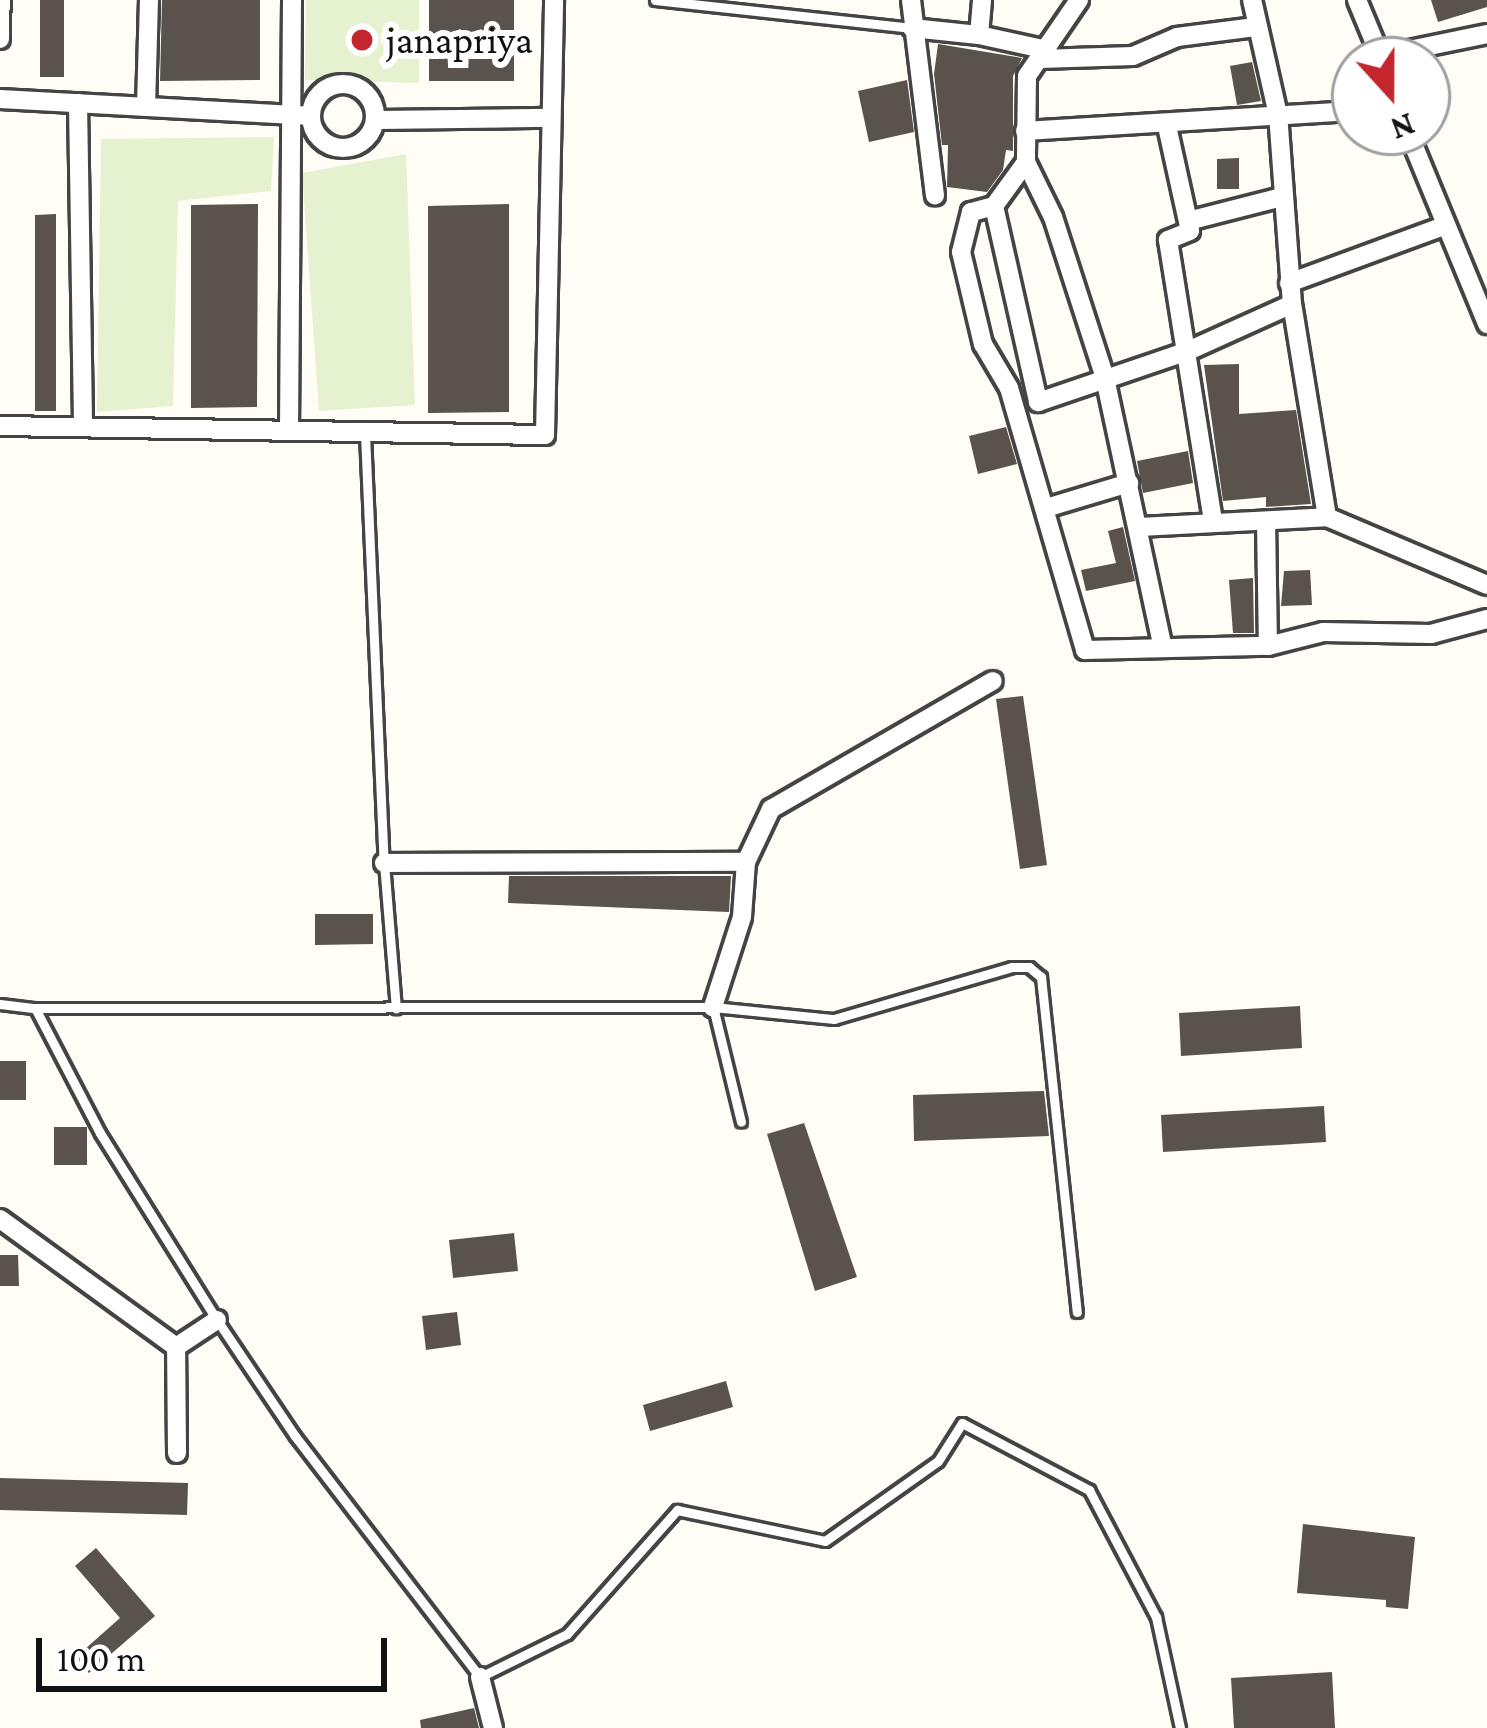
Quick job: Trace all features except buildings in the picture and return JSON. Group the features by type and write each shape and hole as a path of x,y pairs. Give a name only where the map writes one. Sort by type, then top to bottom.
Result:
{"street":[{"path":"0,39 1,0"},
{"path":"146,107 149,0"},
{"path":"289,431 300,116 292,0"},
{"path":"0,426 545,435 554,0"},
{"path":"911,0 935,196"},
{"path":"979,34 982,0"},
{"path":"1079,0 1028,76 1026,162 1053,217 1105,378 1162,645"},
{"path":"1252,0 1278,116 1289,283 1327,517"},
{"path":"1357,0 1372,36"},
{"path":"912,28 979,34 1043,55 1133,56 1177,37 1255,27"},
{"path":"1451,42 1487,34"},
{"path":"0,99 300,116 318,139 341,150 364,142 377,120 369,95 345,83 320,92 300,116"},
{"path":"78,103 83,428"},
{"path":"1025,131 1331,113"},
{"path":"377,120 551,118"},
{"path":"1167,126 1190,231 1168,240 1213,522"},
{"path":"1417,156 1487,324"},
{"path":"1026,162 994,206 971,212 962,252 983,344 1009,388 1085,650 1268,646 1323,632 1431,634 1487,619"},
{"path":"1188,221 1282,197"},
{"path":"994,206 1037,402 1188,350 1292,304"},
{"path":"1289,283 1444,226"},
{"path":"1046,508 1129,483"},
{"path":"1139,527 1327,517 1487,586"},
{"path":"1266,520 1268,646"},
{"path":"713,1006 742,917 746,862 771,809 993,681"},
{"path":"384,863 746,862"},
{"path":"0,1219 176,1347"},
{"path":"176,1347 217,1320"},
{"path":"176,1347 177,1453"},
{"path":"480,1677 493,1728"}],"lane":[{"path":"655,0 912,28"},
{"path":"365,432 384,863 396,1009"},
{"path":"0,1004 35,1008 713,1006 834,1019 1029,967 1041,977 1077,1312"},
{"path":"713,1006 741,1122"},
{"path":"35,1008 100,1133 217,1320 296,1436 480,1677 568,1634 677,1510 826,1540 938,1461 962,1423 1089,1490 1156,1617 1180,1728"}],"green space":[{"name":"janapriya","path":"306,0 419,0 419,83 305,80"},
{"path":"274,137 271,191 178,201 173,406 97,412 101,139"},
{"path":"406,154 415,405 319,411 302,173"}],"place":[{"name":"janapriya","path":"362,40"}]}
